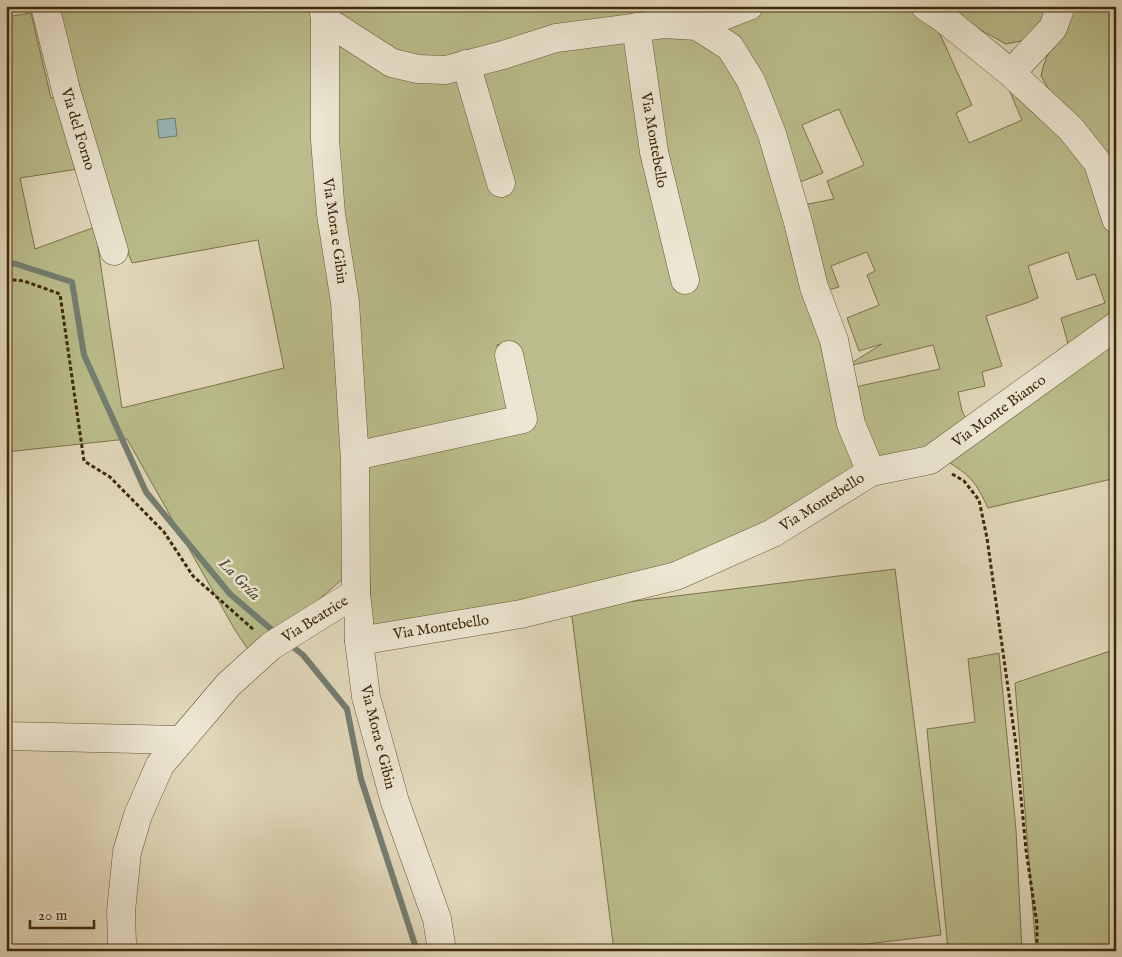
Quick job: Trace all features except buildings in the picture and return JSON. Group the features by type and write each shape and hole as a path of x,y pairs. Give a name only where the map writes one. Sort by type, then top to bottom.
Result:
{"street":[{"name":"Via del Forno","path":"45,6 66,90 114,251"},
{"path":"925,6 943,18 1011,73 1072,129 1098,162 1116,219"},
{"path":"1011,73 1053,28 1061,6"},
{"path":"697,26 743,7"},
{"name":"Via Montebello","path":"324,13 392,63 418,69 446,70 556,38 664,24 697,26 730,47 751,81 772,134 798,222 814,287 834,340 851,424 871,472 773,533 676,576 521,614 359,640"},
{"name":"Via Mora e Gibin","path":"324,13 325,140 330,214 345,302 355,456 356,593 359,640 366,697 395,802 436,919 442,951"},
{"name":"Via Montebello","path":"636,27 654,152 685,280"},
{"path":"466,64 501,183"},
{"name":"Via Monte Bianco","path":"871,472 930,460 1116,326"},
{"path":"355,456 523,419 509,355"},
{"name":"Via Beatrice","path":"278,642 356,593"},
{"path":"125,951 122,944 121,912 127,852 138,815 160,765 228,685 278,642"},
{"path":"6,736 181,740"},
{"path":"102,951 112,936 121,912"}],"path":[{"path":"6,279 24,281 60,294 84,461 110,477 164,532 193,576 278,642"},
{"path":"930,460 964,481 978,500 985,528 1016,745 1026,850 1037,924 1037,951"}],"green space":[{"path":"55,6 328,6 362,562 253,657 235,630 127,439 6,452 6,17 31,13 51,98 61,95 78,169 20,178 35,249 95,227 122,408 284,368 258,240 132,263 88,147"},
{"path":"335,6 744,6 444,67 364,39"},
{"path":"760,6 917,6 935,23 972,105 956,113 969,143 1022,120 1007,85 1044,117 1093,178 1108,214 1116,241 1116,322 1071,355 1061,318 1105,303 1095,274 1077,280 1068,252 1028,266 1038,298 986,316 1002,366 982,372 985,386 958,392 962,411 971,428 881,466 850,388 940,369 933,345 845,367 882,344 859,351 847,318 879,305 867,275 875,271 867,252 831,266 839,287 828,290 798,206 834,199 827,181 864,165 839,109 802,125 823,173 795,184 722,32"},
{"path":"938,6 1051,6 1031,39 1006,44"},
{"path":"1067,6 1116,6 1116,202 1041,76 1046,58 1062,24"},
{"path":"333,15 359,43 471,67 642,28 697,30 749,90 862,472 705,559 372,636 369,559 359,460 533,423 515,342 497,345 510,415 363,447 338,201"},
{"path":"1116,335 1116,478 988,508 971,480 961,470 945,460"},
{"path":"895,569 941,935 810,951 614,951 571,609"},
{"path":"1116,649 1116,951 1036,951 1015,683"},
{"path":"999,653 1016,830 1022,951 948,951 927,729 975,722 968,659"}],"water":[{"path":"175,118 177,136 159,138 157,120"}],"waterway":[{"name":"La Grűa","path":"6,263 16,264 72,282 84,355 146,492 230,594 278,635"},
{"name":"La Grűa","path":"288,643 303,655 347,709 361,779 417,951"}]}
